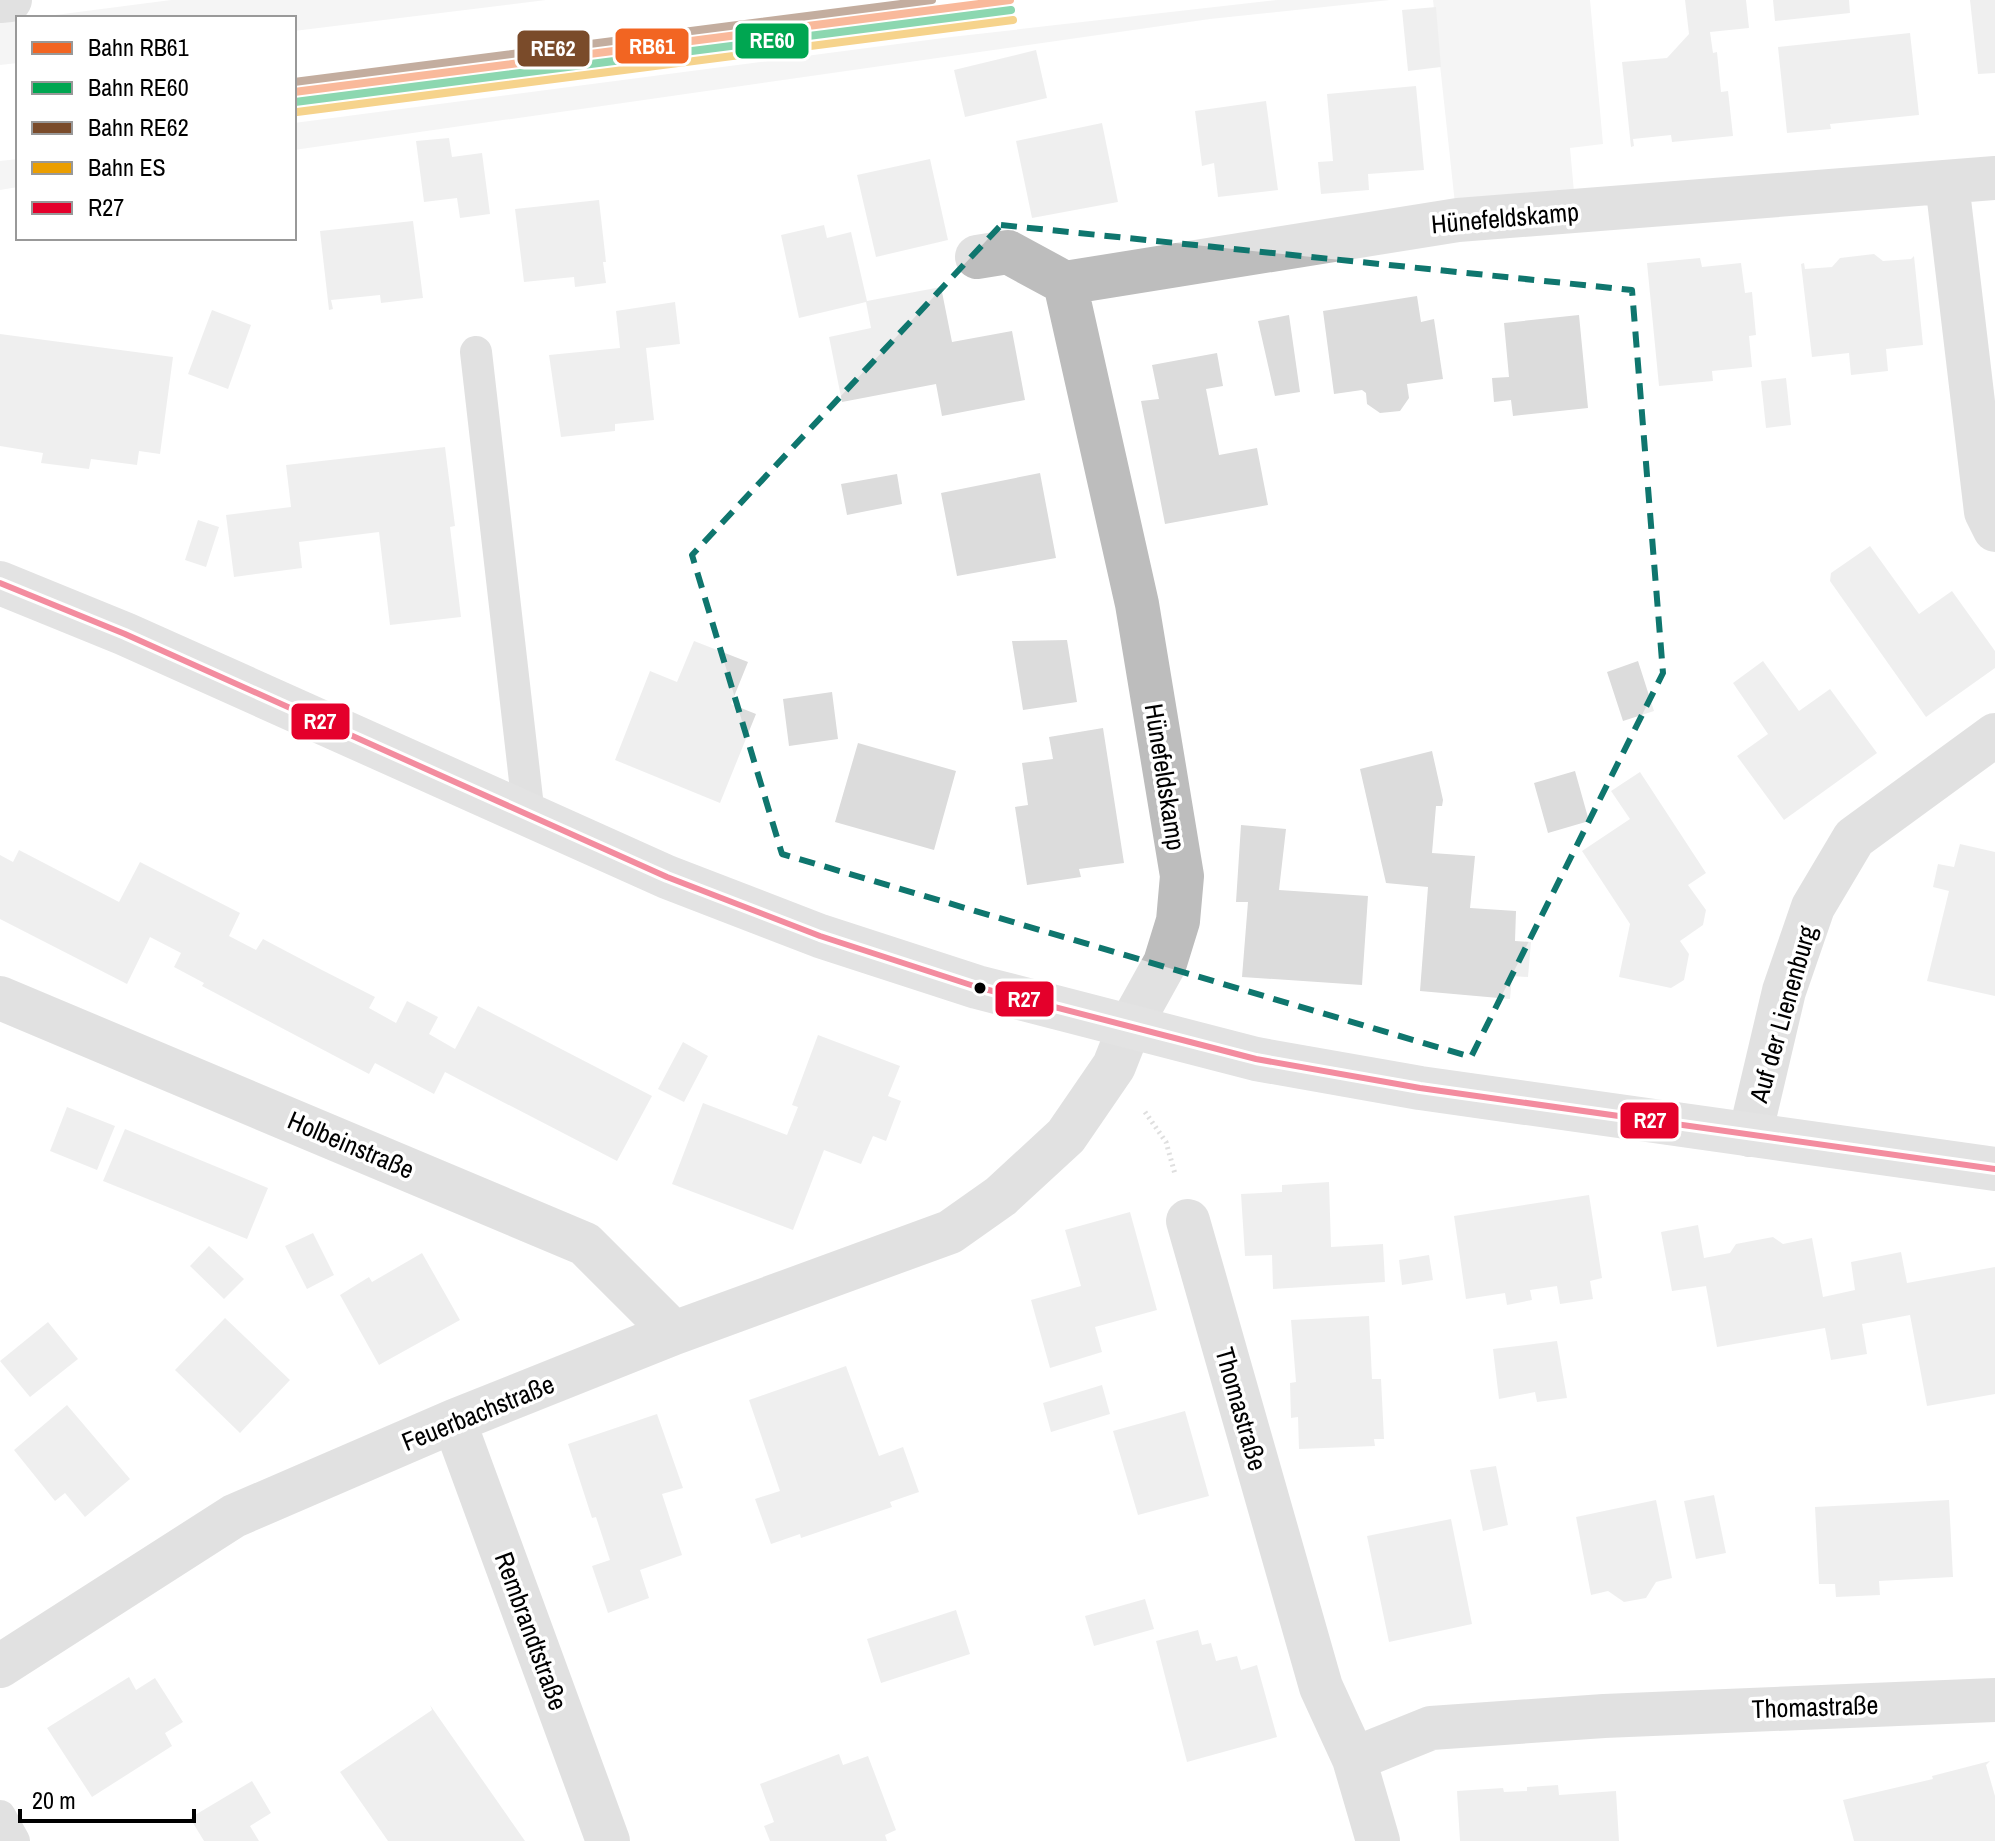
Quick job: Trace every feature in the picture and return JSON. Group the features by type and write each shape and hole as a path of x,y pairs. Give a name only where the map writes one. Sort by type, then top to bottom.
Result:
{"main road":[{"path":"0,583 125,634 667,877 820,936 977,987 1121,1047 1256,1059 1420,1088 1995,1169"}],"street":[{"path":"0,1 10,0"},
{"name":"Hünefeldskamp","path":"1121,1047 1165,963 1178,921 1182,876 1137,604 1065,283 1458,220 1995,178"},
{"path":"1947,183 1986,512 1995,530"},
{"path":"977,257 1008,252 1065,283"},
{"name":"Auf der Lienenburg","path":"1750,1135 1784,991 1808,921 1813,907 1854,838 1995,735"},
{"name":"Holbeinstraße","path":"0,998 585,1244 674,1333"},
{"name":"Feuerbachstraße","path":"0,1666 234,1516 454,1421 674,1333 950,1232 1001,1196 1066,1136 1121,1047"},
{"name":"Thomastraße","path":"1188,1221 1321,1687 1354,1759 1378,1841"},
{"name":"Rembrandtstraße","path":"454,1421 608,1841"},
{"name":"Thomastraße","path":"1354,1759 1431,1728 1604,1716 1995,1700"}],"lane":[{"path":"476,352 529,816"},
{"path":"0,1816 14,1841"}],"path":[{"path":"1121,1047 1166,1142 1188,1221"}],"highlighted area":[{"path":"1001,225 1632,290 1663,673 1471,1057 782,854 692,555"}],"shaded area":[{"path":"171,0 546,0 296,31 296,16 47,16"},
{"path":"1277,0 1390,0 1210,19 296,150 296,123 951,37"},
{"path":"1433,0 1590,0 1603,144 1570,148 1574,192 1455,204"},
{"path":"16,20 16,63 0,65 0,22"},
{"path":"16,159 16,187 0,190 0,161"}],"building":[{"path":"1685,0 1746,0 1749,28 1710,32 1713,53 1717,52 1721,92 1728,91 1733,136 1672,142 1671,135 1633,139 1634,146 1631,147 1622,62 1667,58 1689,34"},
{"path":"1773,0 1849,0 1850,13 1775,21"},
{"path":"1970,0 1995,0 1995,73 1978,74"},
{"path":"1436,7 1441,67 1408,71 1402,10"},
{"path":"1910,33 1919,115 1830,124 1831,129 1787,133 1778,47"},
{"path":"1036,50 1047,98 965,117 954,70"},
{"path":"1416,86 1424,170 1368,174 1369,190 1321,194 1318,162 1333,161 1327,94"},
{"path":"1266,101 1278,190 1218,197 1214,163 1202,166 1195,111"},
{"path":"1102,123 1118,202 1032,218 1016,141"},
{"path":"449,138 452,157 482,153 490,214 460,218 457,198 424,202 416,141"},
{"path":"930,159 948,240 876,257 857,175"},
{"path":"599,200 606,283 575,287 574,277 524,282 515,209"},
{"path":"413,221 423,298 381,303 380,295 331,300 333,309 329,310 320,231"},
{"path":"824,225 827,238 851,232 867,301 941,287 952,342 1012,331 1025,400 942,416 936,384 842,402 829,337 871,328 866,302 799,318 781,235"},
{"path":"1874,254 1883,261 1911,259 1914,256 1923,345 1886,349 1888,371 1851,375 1849,353 1812,357 1801,264 1804,263 1805,269 1832,267 1840,258"},
{"path":"1700,258 1702,267 1741,263 1745,293 1752,292 1756,335 1749,336 1752,367 1712,371 1713,381 1659,386 1647,263"},
{"path":"1417,296 1421,322 1434,319 1443,379 1407,384 1409,398 1400,411 1380,413 1367,404 1366,393 1362,390 1334,394 1323,311"},
{"path":"675,302 680,344 646,348 654,420 615,424 615,431 561,437 549,355 620,348 616,311"},
{"path":"212,310 251,325 228,389 188,374"},
{"path":"1289,315 1300,392 1275,396 1258,321"},
{"path":"1579,315 1588,408 1513,416 1511,400 1494,402 1492,378 1509,377 1504,323"},
{"path":"0,334 173,357 160,454 139,451 137,465 91,459 89,469 41,463 43,453 0,446"},
{"path":"1217,353 1223,386 1206,389 1219,455 1257,448 1268,505 1165,524 1141,401 1159,399 1152,365"},
{"path":"1786,378 1791,425 1766,428 1761,381"},
{"path":"445,447 455,526 450,527 461,617 390,625 379,532 299,542 302,568 234,577 226,515 291,507 286,465"},
{"path":"1040,473 1056,558 957,576 941,493"},
{"path":"897,474 902,504 847,515 841,484"},
{"path":"198,520 219,527 206,567 185,560"},
{"path":"1870,546 1919,614 1952,591 1995,651 1995,668 1926,717 1830,581 1831,573"},
{"path":"1067,640 1077,702 1023,710 1012,641"},
{"path":"694,641 748,662 731,704 756,714 720,803 615,760 650,671 677,682"},
{"path":"1638,661 1654,711 1623,721 1607,672"},
{"path":"1763,661 1799,711 1830,689 1877,753 1784,820 1737,756 1768,734 1733,683"},
{"path":"832,692 838,739 789,746 783,699"},
{"path":"1103,728 1124,863 1079,869 1081,877 1027,885 1015,807 1028,805 1022,763 1053,759 1049,737"},
{"path":"858,743 956,771 934,850 835,822"},
{"path":"1432,751 1443,800 1442,806 1436,806 1432,853 1475,856 1470,908 1516,911 1515,941 1531,942 1528,977 1512,976 1510,999 1420,991 1428,887 1386,883 1360,769"},
{"path":"1575,771 1589,821 1548,833 1534,783"},
{"path":"1640,772 1706,873 1688,885 1706,910 1703,925 1680,941 1689,954 1684,980 1671,988 1619,977 1630,924 1582,851 1630,819 1611,791"},
{"path":"1241,825 1286,829 1279,890 1368,896 1362,985 1242,977 1248,902 1236,902"},
{"path":"1960,844 1995,852 1995,996 1927,981 1949,891 1933,887 1938,864 1954,867"},
{"path":"19,850 119,902 140,862 240,913 229,936 256,950 263,939 375,997 369,1008 396,1023 407,1001 438,1017 429,1034 455,1049 478,1006 652,1096 617,1161 445,1072 434,1094 375,1063 369,1074 202,986 204,983 174,967 181,953 150,937 127,984 0,919 0,855 13,862"},
{"path":"818,1035 900,1066 888,1096 901,1101 886,1141 873,1136 861,1164 824,1150 793,1230 672,1184 703,1103 787,1135 798,1107 792,1105"},
{"path":"683,1042 708,1056 684,1102 658,1089"},
{"path":"67,1107 115,1126 97,1170 50,1151"},
{"path":"125,1129 268,1188 247,1239 103,1181"},
{"path":"1329,1182 1331,1247 1383,1244 1385,1282 1273,1289 1272,1255 1245,1256 1241,1194 1282,1192 1282,1185"},
{"path":"1589,1195 1602,1278 1590,1281 1593,1299 1560,1304 1557,1286 1530,1290 1532,1300 1507,1305 1505,1293 1466,1299 1454,1216"},
{"path":"1130,1212 1157,1310 1095,1327 1102,1352 1050,1368 1031,1300 1081,1286 1065,1230"},
{"path":"1698,1225 1704,1258 1730,1253 1736,1244 1773,1237 1783,1244 1812,1238 1823,1297 1855,1290 1851,1262 1901,1252 1907,1283 1995,1267 1995,1394 1927,1406 1910,1315 1862,1324 1867,1354 1831,1360 1825,1328 1717,1347 1706,1286 1672,1291 1661,1232"},
{"path":"313,1233 334,1275 307,1289 285,1246"},
{"path":"209,1246 244,1279 224,1299 190,1266"},
{"path":"422,1253 460,1320 379,1365 340,1295 369,1277 372,1282"},
{"path":"1429,1255 1433,1280 1402,1285 1399,1260"},
{"path":"1369,1316 1372,1379 1381,1379 1384,1439 1374,1439 1375,1446 1299,1449 1298,1417 1291,1418 1290,1383 1296,1382 1291,1320"},
{"path":"225,1318 290,1380 240,1433 175,1370"},
{"path":"48,1322 78,1359 30,1397 0,1361"},
{"path":"1557,1341 1567,1398 1537,1402 1535,1392 1499,1399 1493,1349"},
{"path":"846,1366 879,1456 903,1447 919,1492 890,1502 892,1507 801,1538 800,1534 771,1544 755,1499 780,1491 749,1400"},
{"path":"1102,1385 1110,1414 1051,1432 1043,1403"},
{"path":"67,1405 130,1479 85,1517 65,1493 55,1501 14,1450"},
{"path":"1185,1411 1209,1496 1138,1515 1113,1431"},
{"path":"657,1414 683,1488 662,1494 682,1555 640,1570 649,1598 608,1613 592,1566 610,1560 596,1517 592,1518 568,1444"},
{"path":"1496,1466 1508,1525 1483,1531 1470,1470"},
{"path":"1714,1495 1726,1553 1696,1559 1684,1501"},
{"path":"1656,1500 1672,1578 1656,1582 1646,1598 1624,1602 1608,1591 1591,1595 1576,1517"},
{"path":"1949,1500 1953,1577 1879,1581 1880,1595 1836,1597 1835,1584 1819,1584 1815,1507"},
{"path":"1451,1519 1472,1624 1389,1642 1367,1536"},
{"path":"1145,1599 1154,1629 1094,1646 1085,1616"},
{"path":"956,1610 970,1654 881,1683 867,1639"},
{"path":"1198,1630 1202,1645 1211,1643 1216,1661 1237,1656 1241,1670 1257,1665 1277,1737 1187,1762 1156,1641"},
{"path":"129,1677 136,1690 155,1678 183,1722 165,1733 172,1746 92,1797 47,1728"},
{"path":"430,1705 525,1841 388,1841 340,1772 432,1710"},
{"path":"839,1754 843,1765 868,1756 896,1830 885,1835 887,1841 770,1841 764,1826 774,1822 760,1784"},
{"path":"1990,1761 1986,1765 1995,1796 1995,1841 1854,1841 1843,1800 1933,1779 1932,1776"},
{"path":"252,1781 271,1813 250,1826 259,1841 204,1841 190,1818"},
{"path":"1558,1785 1559,1795 1616,1791 1619,1841 1460,1841 1457,1791 1503,1788 1504,1792 1527,1791 1527,1787"}],"rail line":[{"name":"RE62","path":"296,82 932,0"},
{"name":"RB61","path":"296,92 1010,0"},
{"name":"RE60","path":"296,102 1011,10"},
{"name":"ES","path":"297,112 1013,20"}],"transit line":[{"name":"R27","path":"0,583 125,634 667,877 820,936 977,987 1256,1059 1420,1088 1995,1169"}]}
